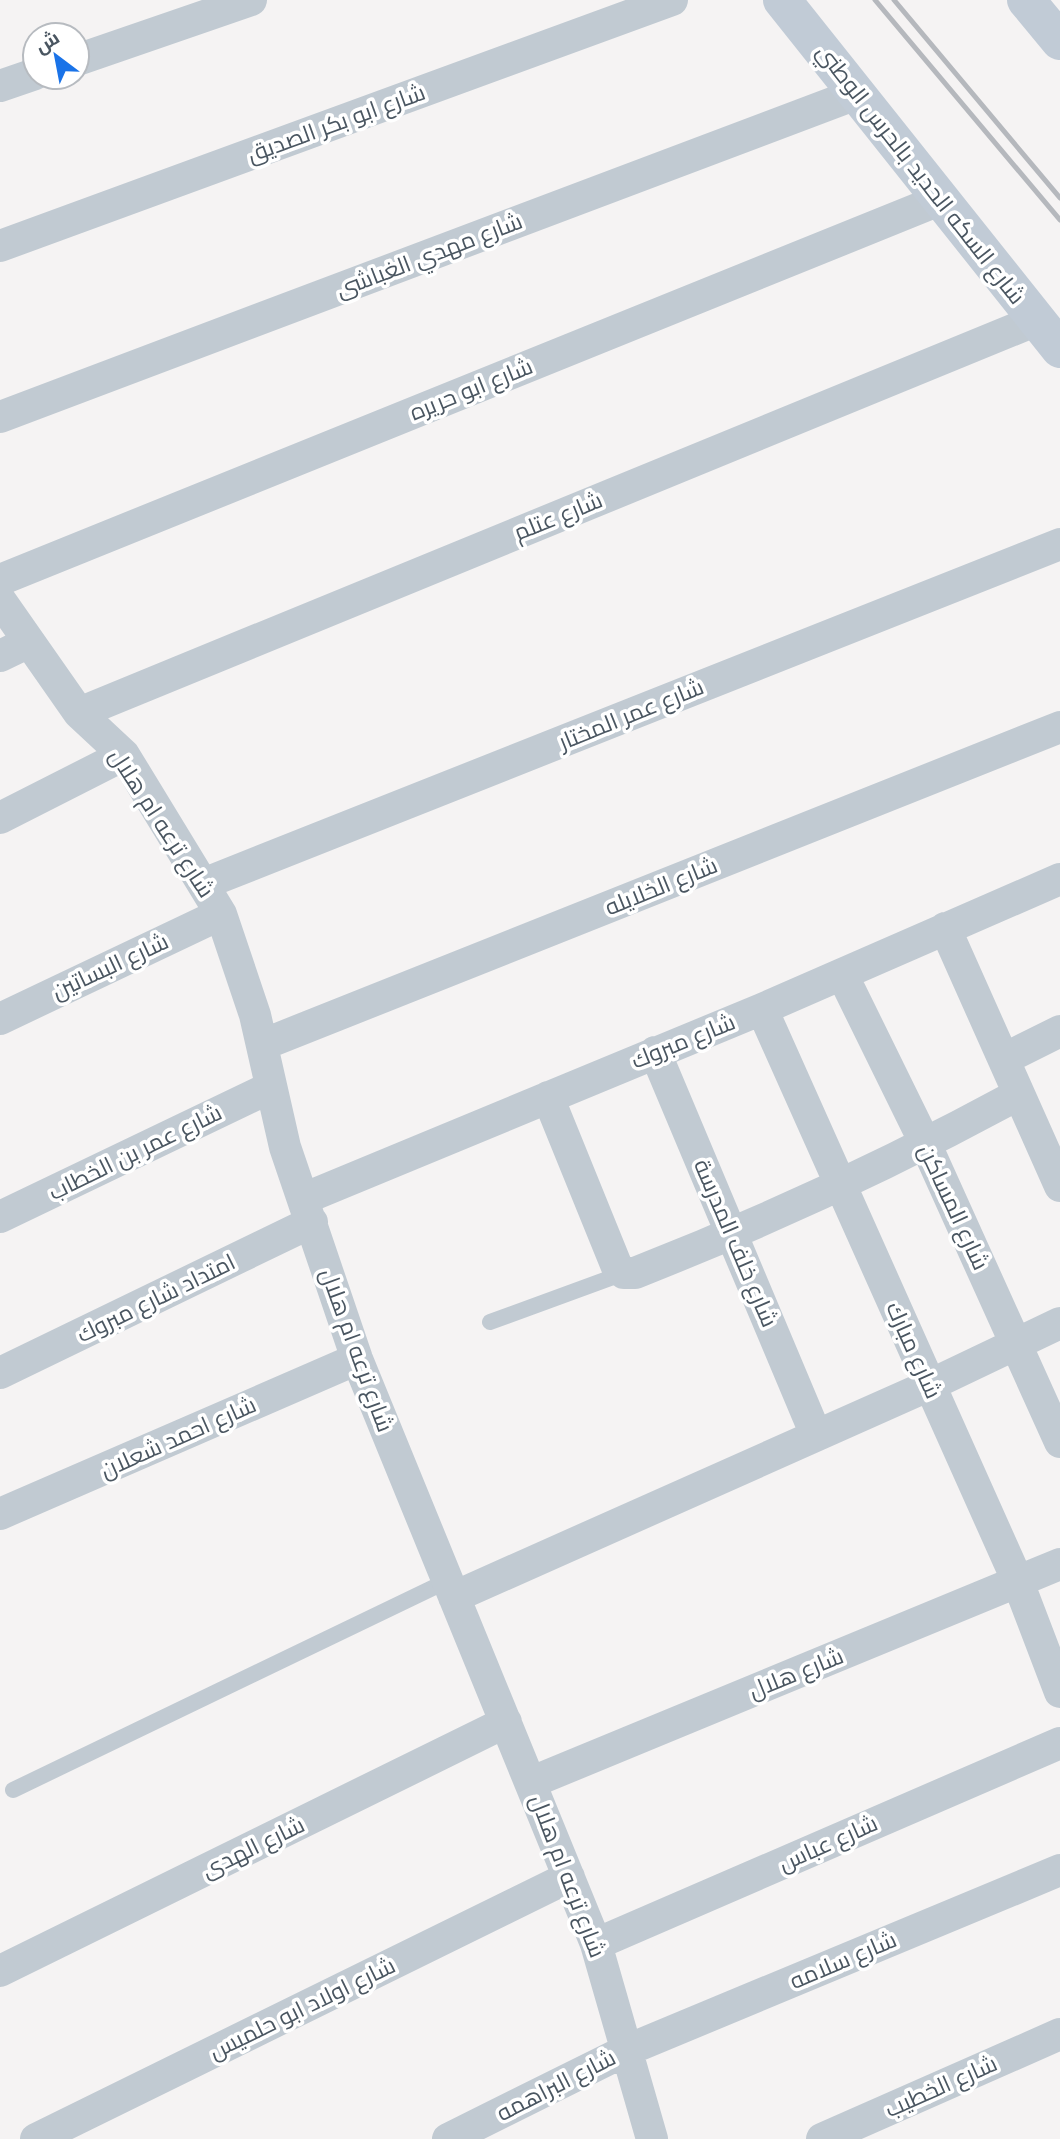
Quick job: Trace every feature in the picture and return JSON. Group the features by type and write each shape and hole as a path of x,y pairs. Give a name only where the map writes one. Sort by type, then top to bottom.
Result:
{"street":[{"path":"91,55 251,0"},
{"name":"شارع ابو بكر الصديق","path":"0,246 672,0"},
{"name":"شارع السكه الحديد بالحرس الوطني","path":"782,0 1049,334"},
{"path":"1026,0 1060,41"},
{"path":"0,86 21,79"},
{"name":"شارع مهدي الغباشى","path":"0,418 859,93"},
{"name":"شارع ابو حريره","path":"0,580 942,199"},
{"name":"شارع عتلم","path":"79,713 1049,334"},
{"name":"شارع عمر المختار","path":"203,884 1060,544"},
{"name":"شارع ترعه ام هلال","path":"0,600 79,713 124,755 220,914 242,971 285,1147 357,1359 596,1944 652,2139"},
{"path":"0,656 29,642"},
{"name":"شارع الخلايله","path":"262,1045 1060,727"},
{"path":"0,818 124,755"},
{"name":"شارع مبروك","path":"308,1210 548,1097 762,1009 1060,879"},
{"name":"شارع البساتين","path":"0,1019 220,914"},
{"path":"945,928 1058,1178"},
{"name":"شارع المساكن","path":"842,974 926,1145 1060,1443"},
{"name":"شارع مبارك","path":"762,1009 1018,1582 1060,1692"},
{"path":"1004,1059 1060,1031"},
{"name":"شارع خلف المدرسة","path":"655,1052 816,1435"},
{"name":"شارع عمر بن الخطاب","path":"0,1217 271,1087"},
{"path":"548,1097 610,1254 624,1273 635,1273 733,1235 840,1187 926,1145 1019,1094"},
{"name":"امتداد شارع مبروك","path":"0,1373 308,1210"},
{"path":"450,1589 816,1435 930,1385 1060,1323"},
{"name":"شارع احمد شعلان","path":"0,1514 357,1359"},
{"name":"شارع هلال","path":"532,1782 1060,1564"},
{"name":"شارع الهدى","path":"0,1971 506,1722"},
{"name":"شارع عباس","path":"596,1944 1060,1743"},
{"name":"شارع سلامه","path":"625,2051 1060,1870"},
{"name":"شارع اولاد ابو حلميس","path":"36,2139 569,1877"},
{"name":"شارع الخطيب","path":"822,2139 1060,2034"},
{"name":"شارع البراهمه","path":"448,2139 625,2051"}],"lane":[{"path":"489,1322 624,1273"},
{"path":"13,1790 450,1589"}],"railway":[{"path":"875,0 1060,220"},
{"path":"894,0 1060,198"}]}
